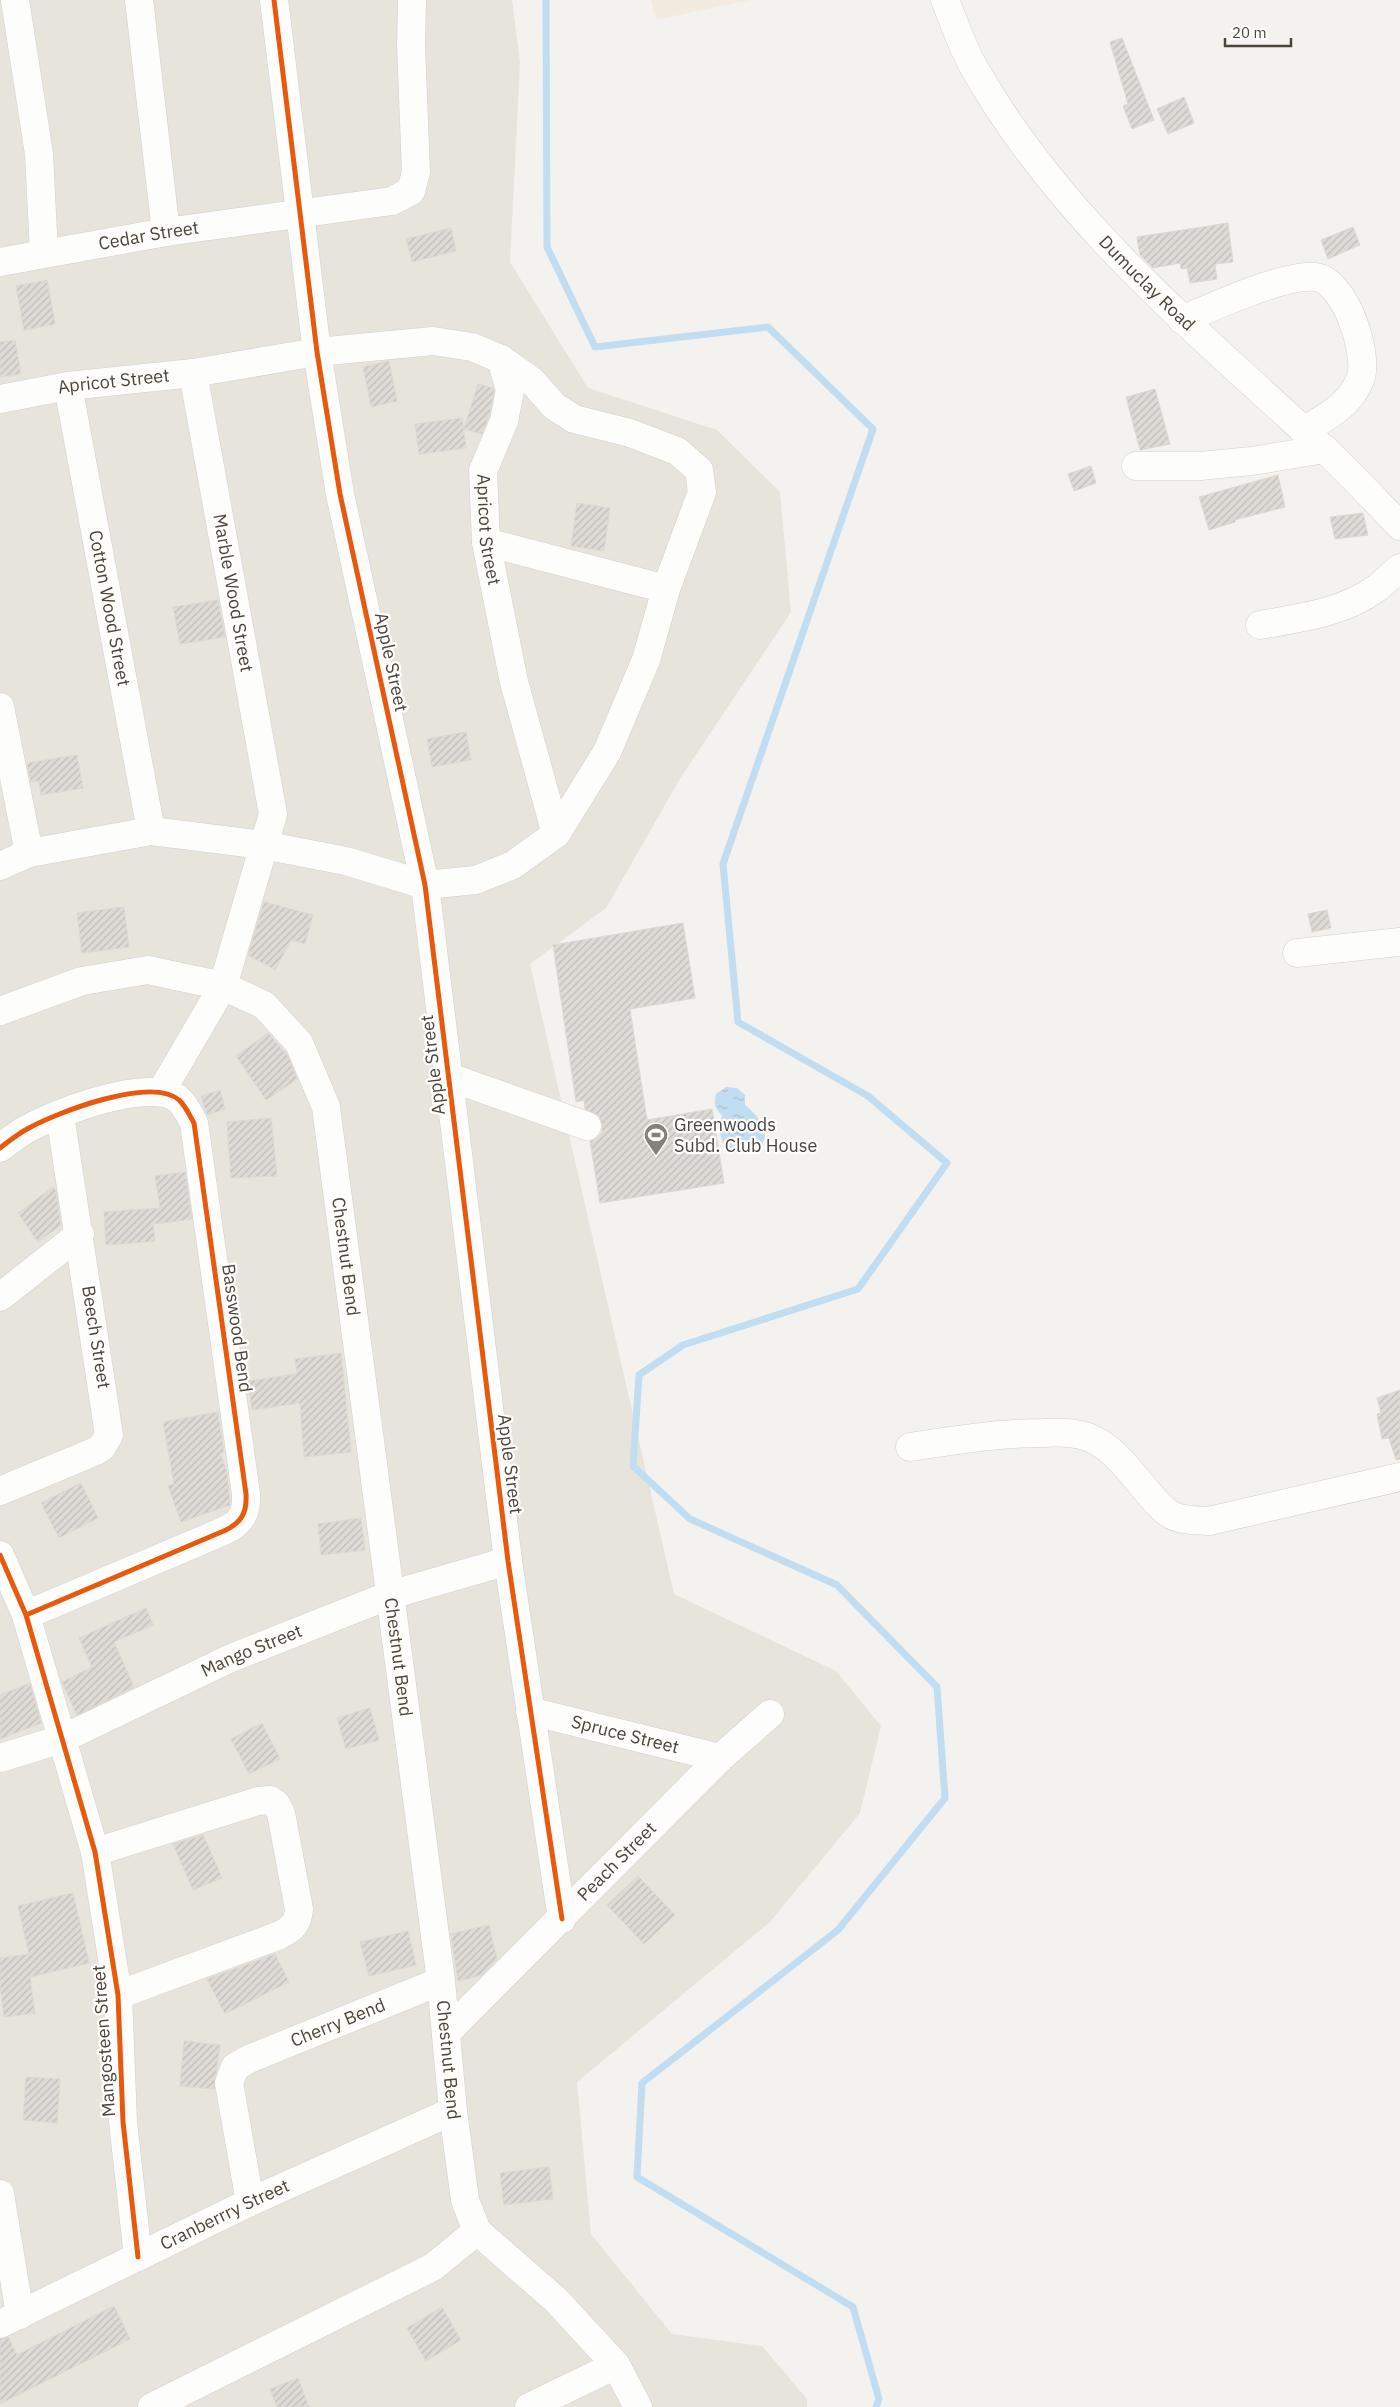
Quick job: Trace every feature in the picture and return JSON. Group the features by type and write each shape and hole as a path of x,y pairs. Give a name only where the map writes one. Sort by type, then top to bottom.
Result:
{"street":[{"path":"15,0 39,154 44,253"},
{"path":"139,0 166,232"},
{"name":"Apple Street","path":"274,0 316,352 340,494 425,885 508,1562 562,1919"},
{"name":"Cedar Street","path":"0,262 166,232 392,201 411,192 416,172 411,46 412,0"},
{"name":"Dumuclay Road","path":"945,0 972,64 1015,134 1083,219 1182,320 1325,449 1400,526"},
{"path":"1182,320 1283,281 1314,277 1321,278 1332,286 1349,312 1356,332 1362,356 1361,377 1353,394 1304,431"},
{"name":"Apricot Street","path":"0,398 68,386 193,373 316,352 432,341 472,346 500,359 510,390 504,420 484,471 486,542 514,682 556,834"},
{"path":"0,866 29,853 151,831 263,845 346,861 425,885 476,880 514,865 556,834 607,752 646,660 666,589 702,492 698,470 677,451 630,433 574,419 554,406 532,381 500,359"},
{"name":"Marble Wood Street","path":"193,373 273,814 263,845"},
{"name":"Cotton Wood Street","path":"68,386 151,831"},
{"path":"1136,466 1200,466 1252,461 1325,449"},
{"path":"486,542 666,589"},
{"path":"1260,624 1311,616 1358,600 1378,588 1400,568"},
{"path":"0,706 29,853"},
{"path":"0,1148 29,1128 60,1115 129,1093 161,1092 223,986 263,845"},
{"path":"1297,953 1400,942"},
{"name":"Chestnut Bend","path":"0,1011 82,982 148,970 223,986 264,1005 299,1043 326,1107 441,1981 453,2111 465,2200 477,2231"},
{"path":"449,1077 587,1126"},
{"name":"Basswood Bend","path":"26,1615 226,1530 236,1525 243,1516 247,1506 194,1123 179,1100 161,1092"},
{"name":"Beech Street","path":"0,1491 96,1451 102,1447 109,1435 80,1234 60,1115"},
{"path":"0,1296 80,1234"},
{"path":"910,1447 1006,1433 1072,1432 1090,1438 1106,1447 1135,1475 1169,1513 1188,1520 1209,1521 1400,1477"},
{"name":"Mangosteen Street","path":"0,1555 26,1615 95,1852 118,1995 123,2122 138,2257"},
{"name":"Mango Street","path":"0,1758 62,1738 231,1658 390,1595 508,1562"},
{"name":"Spruce Street","path":"530,1711 720,1758"},
{"name":"Peach Street","path":"446,2033 562,1919 720,1758 770,1714"},
{"path":"95,1852 258,1801 270,1800 276,1804 283,1823 299,1909 298,1919 294,1926 280,1935 118,1995"},
{"name":"Cherry Bend","path":"250,2202 230,2084 236,2067 441,1981"},
{"name":"Cranberrry Street","path":"10,2319 250,2202 453,2111"},
{"path":"0,2194 10,2319"},
{"path":"152,2407 433,2267 477,2231 556,2300 616,2365 638,2407"},
{"path":"529,2407 616,2365"}],"shaded area":[{"path":"0,0 512,0 520,63 510,262 588,388 717,430 780,492 791,612 681,777 606,908 530,964 674,1594 836,1671 881,1726 860,1813 770,1922 577,2082 591,2234 672,2334 762,2346 807,2399 807,2407 0,2407"},
{"path":"651,0 750,0 656,20"}],"water":[{"path":"726,1087 737,1088 745,1095 745,1105 761,1122 765,1136 760,1147 750,1153 738,1153 727,1148 721,1135 722,1115 715,1106 715,1101 716,1094"}],"building":[{"path":"1122,38 1154,120 1132,129 1123,106 1128,104 1110,42"},
{"path":"1184,97 1194,123 1168,134 1157,109"},
{"path":"1228,223 1233,262 1215,264 1217,279 1190,283 1187,268 1181,269 1180,263 1153,268 1140,255 1137,237"},
{"path":"1353,227 1360,245 1328,259 1321,240"},
{"path":"451,228 456,251 412,262 406,239"},
{"path":"47,280 55,324 24,330 16,286"},
{"path":"15,340 21,374 0,377 0,342"},
{"path":"389,361 397,401 371,407 363,367"},
{"path":"478,384 493,388 494,391 490,413 482,434 464,429"},
{"path":"1155,389 1170,444 1140,450 1126,397"},
{"path":"462,418 466,448 419,454 415,424"},
{"path":"1091,466 1096,483 1074,491 1068,474"},
{"path":"1278,475 1285,507 1235,520 1235,522 1209,530 1199,497"},
{"path":"577,503 610,508 604,551 571,546"},
{"path":"1363,513 1368,535 1335,539 1330,517"},
{"path":"218,600 225,637 180,644 173,607"},
{"path":"466,732 471,760 432,767 427,739"},
{"path":"77,755 83,788 41,795 39,781 31,782 27,763"},
{"path":"264,902 313,915 305,944 291,940 275,970 248,955"},
{"path":"124,907 129,947 82,953 77,913"},
{"path":"1327,910 1331,928 1312,932 1308,914"},
{"path":"683,923 695,998 630,1009 647,1120 712,1109 724,1183 600,1203 590,1141 597,1138 602,1132 602,1124 599,1116 585,1109 584,1100 576,1102 553,945"},
{"path":"268,1033 288,1056 297,1079 266,1100 236,1056"},
{"path":"220,1090 225,1109 207,1115 201,1096"},
{"path":"271,1118 277,1176 231,1178 227,1122"},
{"path":"185,1172 192,1219 153,1224 155,1241 106,1245 104,1212 160,1208 155,1176"},
{"path":"53,1187 56,1191 61,1225 38,1242 18,1213"},
{"path":"341,1353 351,1452 304,1457 300,1403 252,1410 248,1381 297,1374 295,1359"},
{"path":"1400,1390 1400,1459 1396,1460 1389,1438 1382,1439 1377,1414 1381,1413 1377,1398"},
{"path":"218,1412 224,1453 220,1453 227,1473 230,1505 181,1522 168,1486 174,1484 163,1422"},
{"path":"81,1483 98,1518 59,1538 41,1503"},
{"path":"361,1518 365,1550 321,1555 318,1524"},
{"path":"146,1608 153,1625 114,1642 134,1687 77,1715 62,1682 92,1667 79,1638"},
{"path":"30,1683 41,1723 0,1739 0,1695"},
{"path":"370,1708 379,1740 346,1749 337,1718"},
{"path":"262,1723 280,1759 249,1774 231,1739"},
{"path":"203,1835 222,1878 193,1890 173,1844"},
{"path":"638,1876 675,1915 644,1944 607,1905"},
{"path":"73,1893 89,1963 30,1977 35,2013 4,2017 0,1986 0,1958 29,1954 18,1906"},
{"path":"489,1925 497,1959 482,1975 458,1981 451,1934"},
{"path":"408,1931 416,1965 369,1976 360,1942"},
{"path":"275,1954 289,1982 225,2014 207,1979"},
{"path":"184,2041 220,2045 214,2089 180,2086"},
{"path":"26,2077 60,2079 57,2123 23,2120"},
{"path":"549,2167 553,2199 504,2205 500,2173"},
{"path":"114,2306 130,2339 0,2404 0,2339 8,2337 17,2355"},
{"path":"442,2307 461,2340 426,2361 407,2328"},
{"path":"298,2378 309,2407 277,2407 270,2389"}],"waterway":[{"path":"546,0 547,247 595,347 768,327 873,429 723,864 738,1022 868,1096 947,1163 858,1289 683,1345 639,1375 633,1466 690,1519 837,1585 937,1687 945,1798 838,1930 642,2083 637,2177 853,2307 879,2399 876,2407"}],"cycle path":[{"path":"274,0 317,352 340,494 425,885 508,1561 562,1919"},
{"path":"0,1148 22,1132 43,1121 105,1099 148,1092 166,1094 179,1100 183,1105 194,1123 246,1494 246,1506 240,1520 226,1530 26,1615"},
{"path":"0,1555 26,1615 95,1852 118,1995 123,2122 138,2257"}],"place":[{"name":"Greenwoods Subd. Club House","path":"656,1156"}]}
